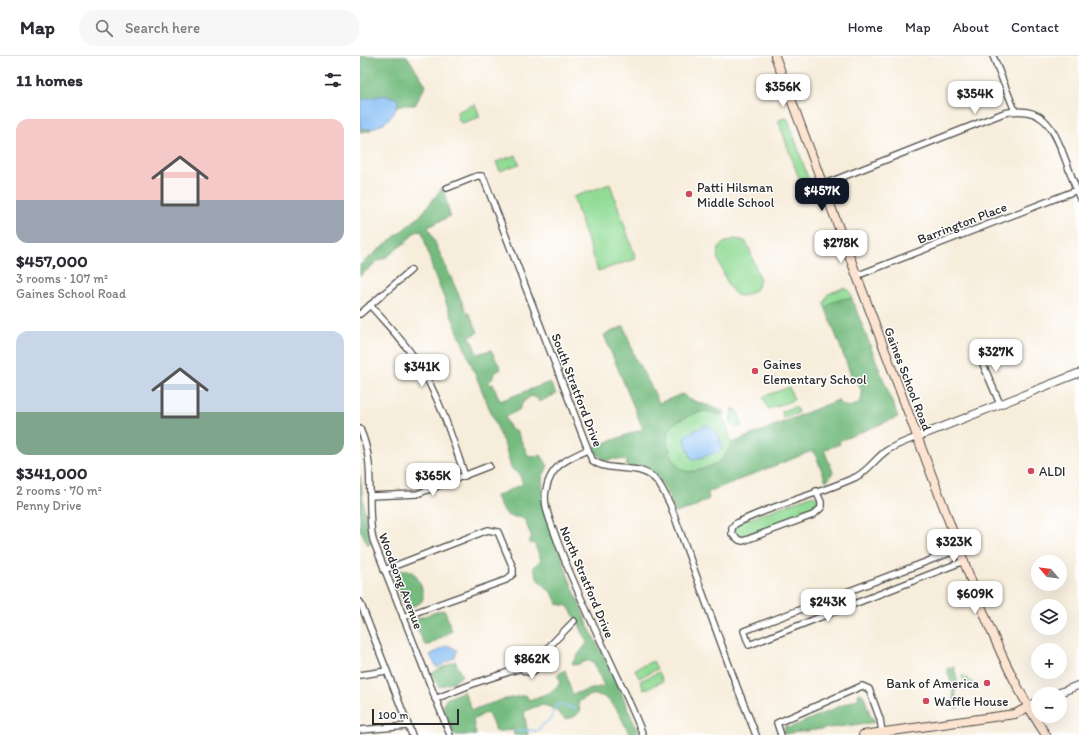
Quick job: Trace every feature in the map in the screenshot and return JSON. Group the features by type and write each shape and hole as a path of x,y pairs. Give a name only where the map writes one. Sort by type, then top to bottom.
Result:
{"main road":[{"name":"Gaines School Road","path":"775,56 856,276 992,632 1028,707 1046,735"},
{"path":"863,735 882,732 897,733 1015,714 1028,707"}],"street":[{"path":"993,56 1015,112"},
{"path":"822,185 1004,114 1015,112 1034,114 1052,127 1079,197"},
{"name":"South Stratford Drive","path":"447,188 477,176 484,179 592,460 598,465 607,468 638,469 653,477 658,482 670,504 700,590 756,735"},
{"name":"Barrington Place","path":"856,276 1077,190"},
{"path":"360,314 411,270"},
{"path":"370,305 418,364 429,382 445,420 465,476"},
{"path":"976,348 1000,404"},
{"path":"816,491 821,508 813,515 743,541 739,540 732,534 732,528 735,524 816,491 857,476 865,472 888,449 1079,373"},
{"name":"Woodsong Avenue","path":"360,429 366,441 370,462 371,529 384,570 450,735"},
{"name":"North Stratford Drive","path":"587,450 562,462 551,473 545,492 548,516 590,620 642,735"},
{"path":"370,496 410,495 489,466"},
{"path":"384,570 488,530 498,532 513,568 513,574 506,580 403,617"},
{"path":"960,549 744,631 749,645 964,561"},
{"path":"360,602 412,735"},
{"path":"537,659 574,621"},
{"path":"533,655 537,659 538,665 532,672 526,672 521,668 520,662 525,656 533,655"},
{"path":"435,699 475,683 521,668"},
{"path":"360,675 386,671"},
{"path":"1067,690 1079,685"},
{"path":"781,735 777,723 862,686 869,689 880,719 882,732"},
{"path":"360,730 408,726"}],"green space":[{"path":"360,56 407,56 426,85 415,105 400,105 369,131 360,132"},
{"path":"475,104 480,117 462,123 459,121 457,112"},
{"path":"784,118 788,119 808,178 809,184 806,186 801,184 779,123 779,120"},
{"path":"516,155 519,164 500,171 496,162"},
{"path":"610,184 636,259 598,271 573,197"},
{"path":"443,187 450,216 428,227 466,311 470,315 478,332 470,337 477,354 491,350 501,369 493,374 493,378 489,382 490,385 493,384 500,401 550,382 556,394 539,402 537,398 531,396 523,402 519,410 505,417 511,429 516,430 529,457 541,455 548,466 542,478 544,503 568,576 589,628 617,683 639,735 630,735 616,709 606,698 599,695 592,695 578,702 580,711 575,716 570,718 565,719 555,710 542,705 524,712 528,735 514,735 513,729 497,732 487,712 473,720 476,735 454,735 443,706 446,699 464,691 472,710 501,700 526,695 529,700 549,693 559,685 560,680 557,675 565,670 572,694 604,686 593,661 587,661 575,665 572,663 587,643 579,624 568,606 557,604 553,594 538,580 533,567 541,560 534,543 530,544 528,540 532,538 525,521 523,518 508,516 500,506 496,496 523,484 519,474 511,468 506,449 433,271 422,231 415,232 406,242 385,258 379,260 360,276 360,265 420,216"},
{"path":"735,239 745,241 749,248 760,280 757,288 744,296 739,296 731,290 719,263 718,257 720,246"},
{"path":"843,288 849,290 852,299 838,301 831,304 826,309 824,304 828,294"},
{"path":"846,298 852,299 898,417 839,441 840,444 824,450 833,472 826,481 816,456 812,451 708,492 709,499 692,508 675,513 664,486 653,474 637,467 626,466 627,460 613,459 605,461 597,454 594,447 643,429 604,335 624,326 635,358 659,403 682,394 689,399 723,411 723,416 711,411 693,414 670,428 667,443 673,458 681,469 689,472 700,470 717,463 724,457 732,443 838,400 840,404 848,407 859,402 862,398 861,389 851,375 826,309 830,303"},
{"path":"789,387 794,400 768,409 763,397"},
{"path":"793,407 797,408 798,413 783,418 782,411"},
{"path":"733,409 737,410 742,424 740,427 733,426 730,420"},
{"path":"705,411 718,414 722,417 727,425 732,443 724,457 717,463 700,470 689,472 684,471 676,464 666,444 668,431 676,422 688,416"},
{"path":"360,476 366,523 371,544 368,545 360,529"},
{"path":"813,495 817,498 819,506 816,511 742,539 736,536 734,530 738,523"},
{"path":"398,570 410,570 416,576 421,585 423,594 422,601 419,604 407,608 405,607 393,574"},
{"path":"442,610 445,611 452,631 429,645 425,645 415,624 416,619"},
{"path":"455,661 462,676 454,682 439,687 432,673"},
{"path":"653,661 657,669 639,678 635,669"},
{"path":"954,666 959,688 955,690 958,708 955,708 952,687 947,669"},
{"path":"659,672 663,681 644,690 640,681"},
{"path":"963,675 975,685 968,690 962,677"},
{"path":"861,693 864,696 870,715 876,722 784,734 785,726 789,728 859,698 858,694"}],"water":[{"path":"384,95 396,98 398,101 394,113 379,126 366,129 360,128 360,100"},
{"path":"706,425 713,429 718,435 722,447 721,451 693,460 684,439 687,434"},
{"path":"446,646 450,646 457,650 455,657 437,668 430,655"}],"waterway":[{"path":"516,732 527,730 536,731 551,718 556,705 561,704 576,709"}],"place":[{"name":"Patti Hilsman Middle School","path":"689,194"},
{"name":"Gaines Elementary School","path":"755,371"},
{"name":"ALDI","path":"1031,471"},
{"name":"Bank of America","path":"987,683"},
{"name":"Waffle House","path":"926,701"}]}
